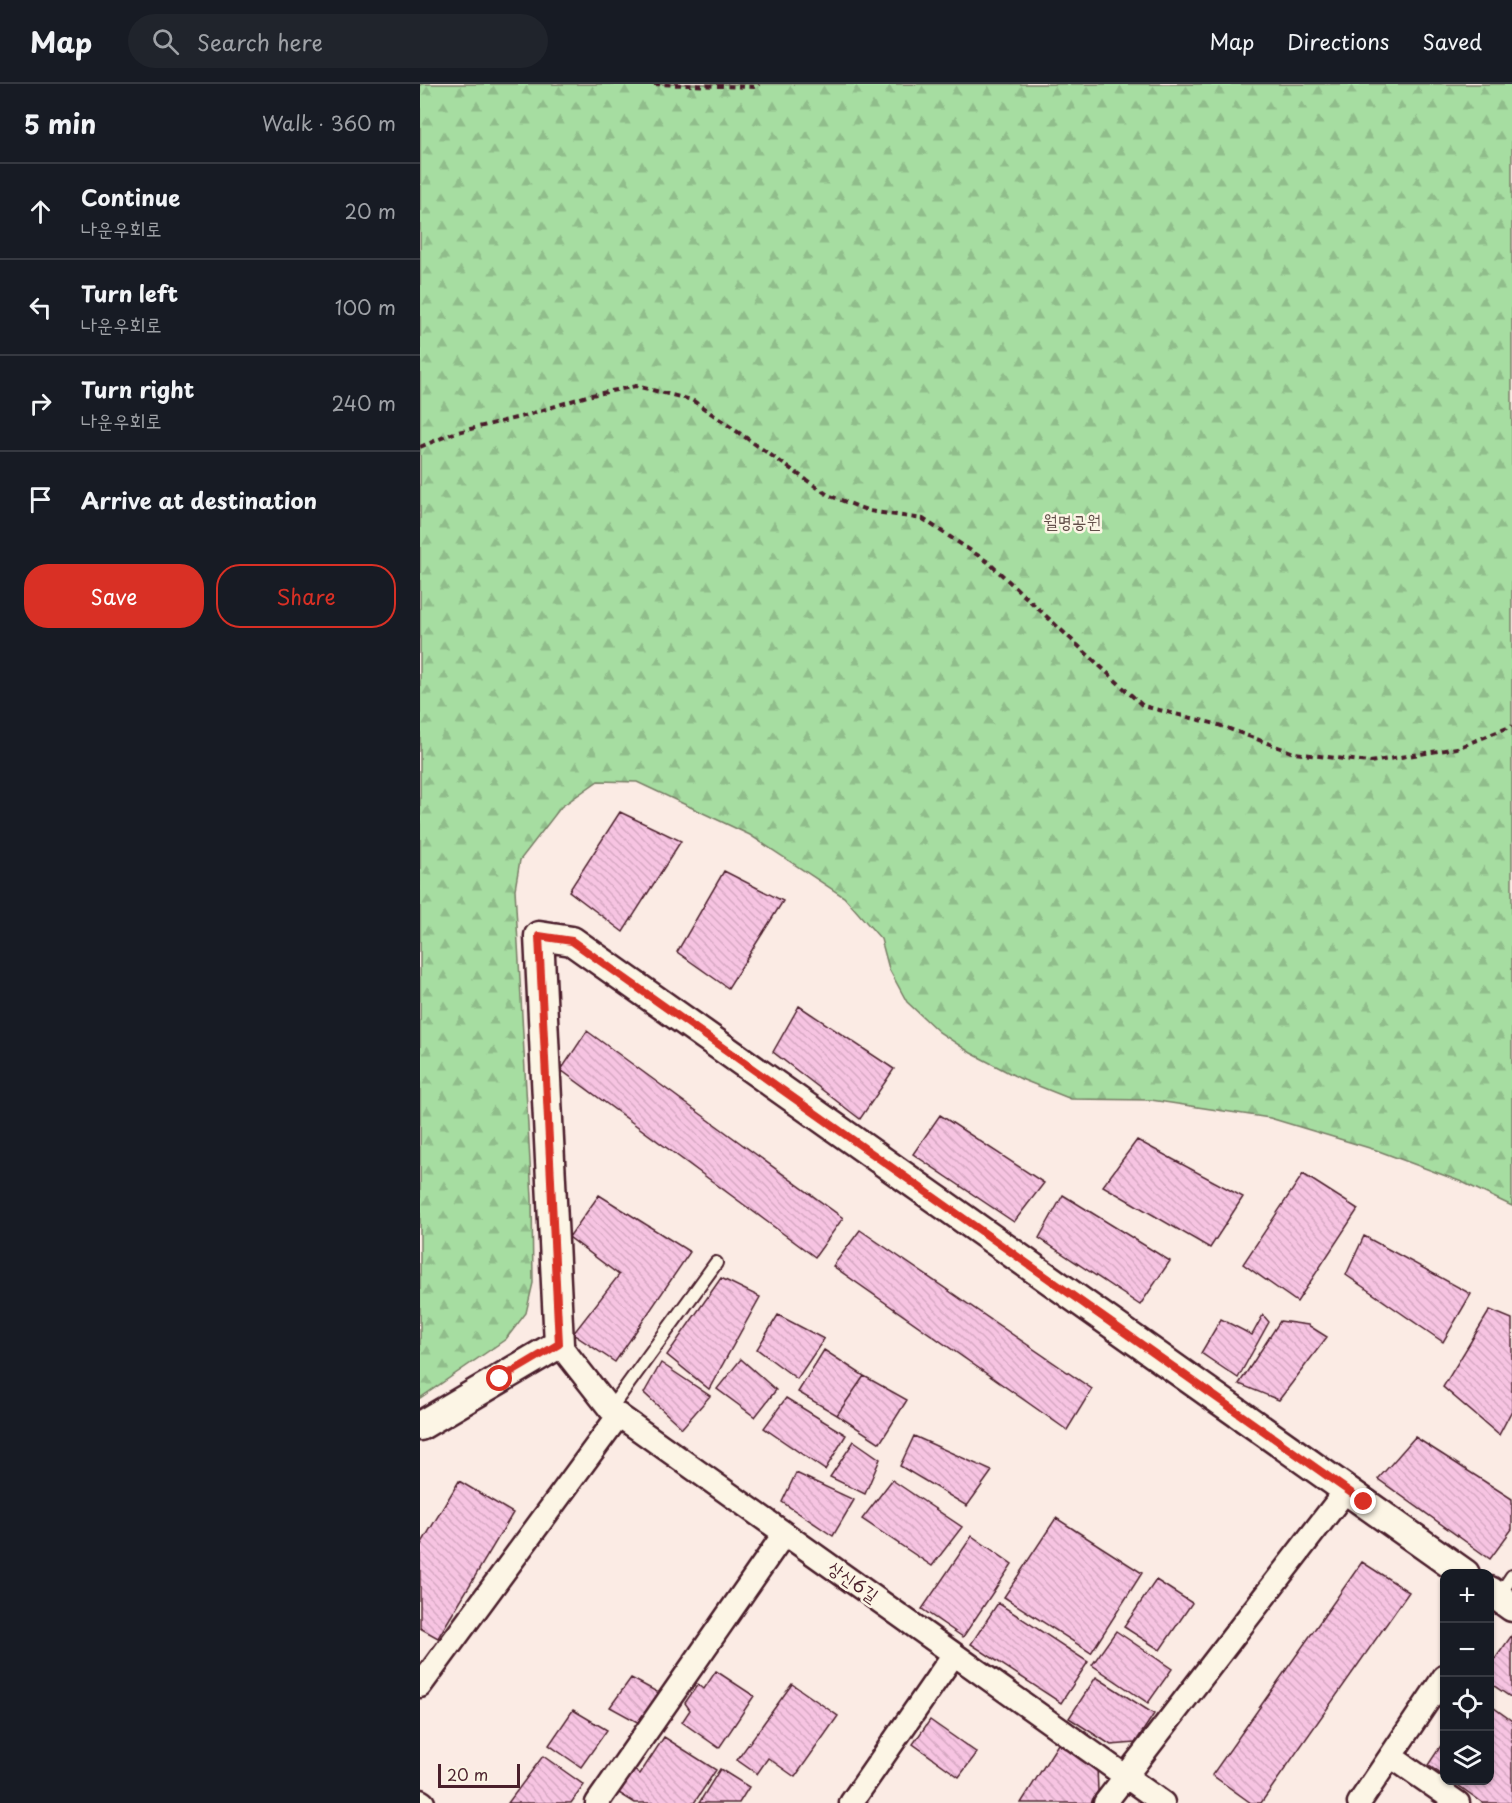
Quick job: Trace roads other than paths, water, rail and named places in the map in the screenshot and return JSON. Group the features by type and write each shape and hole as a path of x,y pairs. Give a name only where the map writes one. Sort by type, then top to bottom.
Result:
{"street":[{"path":"420,1426 559,1344 539,936 572,941 1458,1569"},
{"name":"상신6길","path":"559,1344 614,1412 1163,1803"},
{"path":"420,1686 614,1412"},
{"path":"1105,1803 1347,1489"},
{"path":"597,1803 784,1534"},
{"path":"851,1803 954,1654"},
{"path":"1359,1803 1440,1683"},
{"path":"1392,1757 1458,1803"}],"lane":[{"path":"614,1412 716,1263"}],"park label":[{"name":"월명공원","path":"1072,522"}]}
